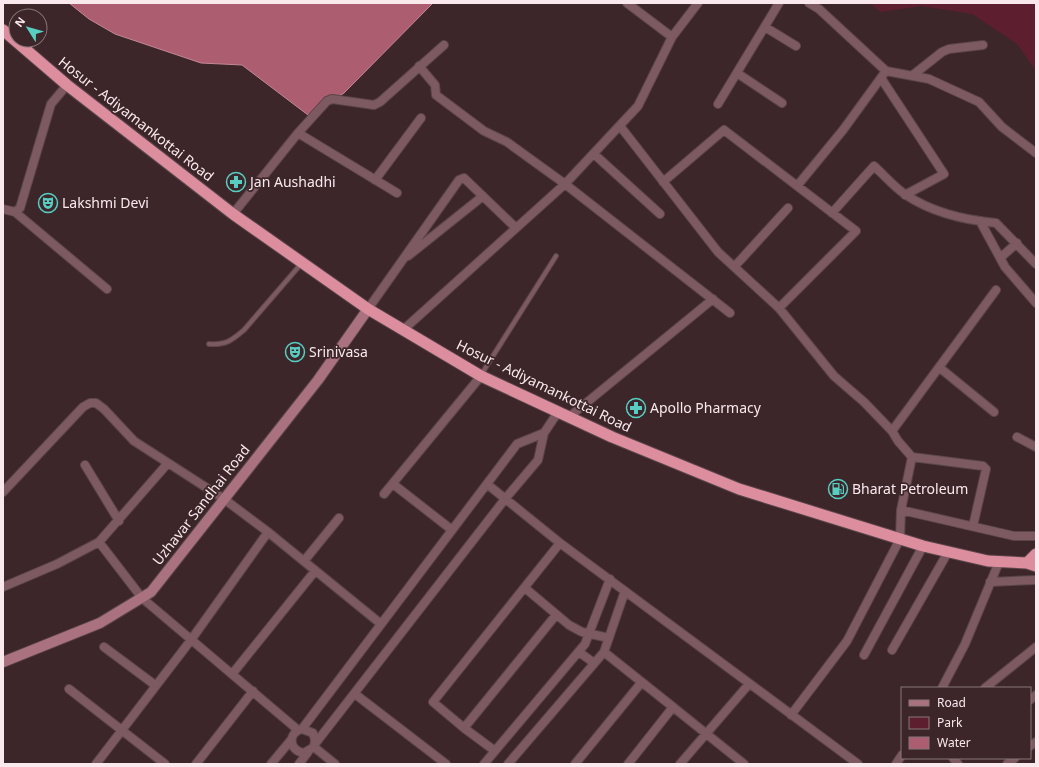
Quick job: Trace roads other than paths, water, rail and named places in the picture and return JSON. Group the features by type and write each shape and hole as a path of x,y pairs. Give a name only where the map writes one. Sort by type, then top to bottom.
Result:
{"highway":[{"name":"Hosur - Adiyamankottai Road","path":"3,30 67,85 233,214 368,309 481,376 568,417 739,489 923,546 948,552 999,562 1032,564 1036,554"}],"main road":[{"name":"Uzhavar Sandhai Road","path":"6,661 100,623 151,592 318,380 368,309"}],"street":[{"path":"626,3 672,37"},
{"path":"403,330 564,184 620,126 638,106 672,37 698,3"},
{"path":"718,104 780,3"},
{"path":"809,3 820,9 886,71 929,79 979,102 1002,127 1036,153"},
{"path":"765,27 796,46"},
{"path":"233,214 298,133 327,101 332,98 374,105 380,102 444,45"},
{"path":"913,75 942,52 949,49 983,45"},
{"path":"419,66 434,85 436,95 484,131 507,142 564,184 730,313"},
{"path":"797,186 843,130 886,71"},
{"path":"737,73 782,103"},
{"path":"881,78 944,174 905,195"},
{"path":"15,212 20,208 51,104 67,85"},
{"path":"375,180 421,118"},
{"path":"620,126 718,252 779,308 834,376 864,402 892,431 898,441 912,457 984,466 986,469 973,526"},
{"path":"663,182 724,130 856,231 779,308"},
{"path":"298,133 396,193"},
{"path":"594,154 660,214"},
{"path":"832,213 874,166 905,195 944,214 980,222 996,223 1036,264"},
{"path":"368,309 459,180 464,178 468,180 516,228"},
{"path":"400,263 483,196"},
{"path":"734,266 788,208"},
{"path":"3,209 15,212 107,289"},
{"path":"980,222 1005,267 1036,303"},
{"path":"1000,258 1017,243"},
{"path":"892,431 940,368 996,290"},
{"path":"568,417 712,299"},
{"path":"940,368 994,412"},
{"path":"384,494 481,376"},
{"path":"3,492 83,407 90,403 96,403 104,409 134,441 224,499 268,532 381,624"},
{"path":"298,764 355,694 505,499 538,460 544,433 558,412"},
{"path":"271,764 381,624 517,444 544,433"},
{"path":"1017,437 1036,447"},
{"path":"791,715 847,641 900,539 901,510 912,457"},
{"path":"3,587 57,564 99,542 168,463"},
{"path":"85,465 118,521"},
{"path":"393,484 452,530"},
{"path":"487,484 560,543 858,764"},
{"path":"901,510 1014,536 1036,536"},
{"path":"304,561 339,518"},
{"path":"96,764 191,640 268,532"},
{"path":"99,542 142,598 300,729 313,733 312,748"},
{"path":"495,751 433,702 560,543"},
{"path":"864,655 923,546"},
{"path":"892,650 948,552"},
{"path":"943,687 965,644 999,562"},
{"path":"233,673 315,571"},
{"path":"484,764 579,652 590,634 610,579"},
{"path":"990,582 1036,580"},
{"path":"525,588 556,615 582,632 609,638"},
{"path":"508,764 604,652 625,590"},
{"path":"464,728 556,615"},
{"path":"104,646 156,685"},
{"path":"986,687 1036,647"},
{"path":"579,652 594,663"},
{"path":"604,652 744,764"},
{"path":"575,764 641,683"},
{"path":"680,764 749,684"},
{"path":"69,689 163,763"},
{"path":"196,764 253,691"},
{"path":"355,694 446,764"},
{"path":"628,764 673,707"},
{"path":"291,740 293,748 296,750 312,748 335,764"}],"lane":[{"path":"481,376 556,256"},
{"path":"209,344 222,345 233,339 244,330 301,263"}],"water":[{"path":"69,3 433,3 344,93 308,115 242,65 201,63 115,34 89,19"}],"place":[{"name":"Jan Aushadhi","path":"236,182"},
{"name":"Lakshmi Devi","path":"48,203"},
{"name":"Srinivasa","path":"295,352"},
{"name":"Apollo Pharmacy","path":"636,408"},
{"name":"Bharat Petroleum","path":"838,489"}]}
